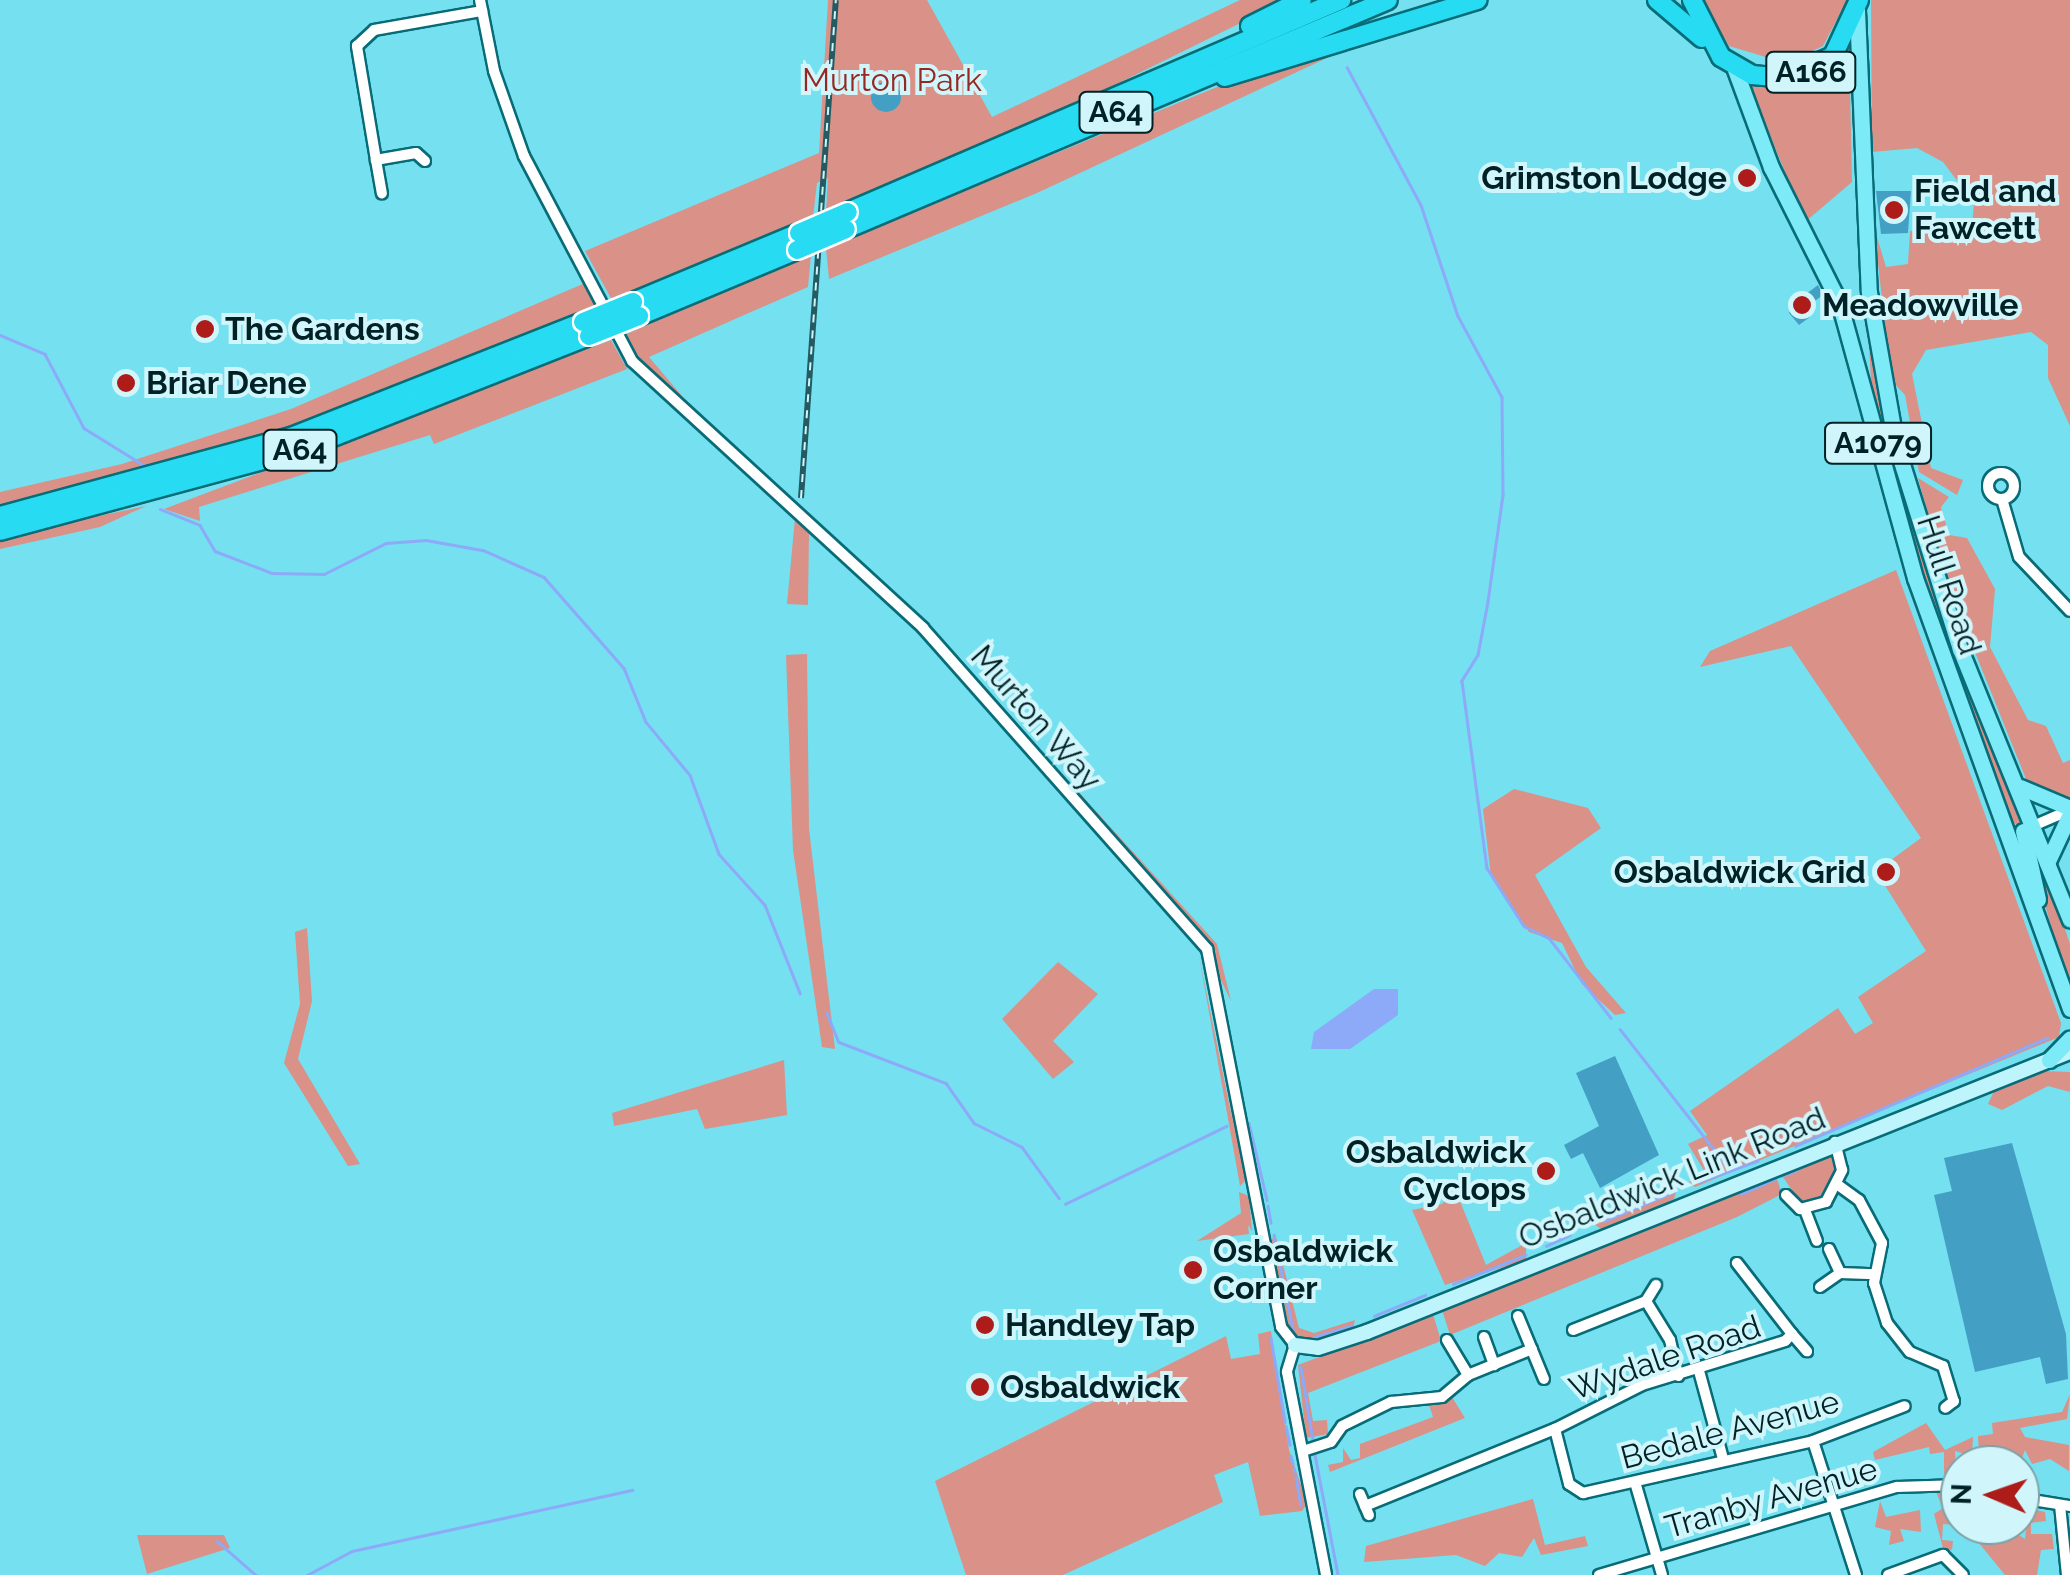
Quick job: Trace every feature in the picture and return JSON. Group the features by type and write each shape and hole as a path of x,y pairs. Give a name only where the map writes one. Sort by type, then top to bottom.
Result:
{"highway":[{"path":"1204,56 1302,0"},
{"name":"A64","path":"847,221 1204,56 1341,0"},
{"name":"A64","path":"0,531 296,451 1388,0"},
{"path":"1117,111 1298,49 1477,0"},
{"path":"1657,0 1711,46"},
{"name":"A166","path":"1692,0 1711,46 1734,67 1770,78 1809,72 1833,56 1858,5"},
{"name":"A64","path":"0,516 291,437 586,329"}],"main road":[{"name":"Hull Road","path":"1858,5 1864,235 1882,385 1930,566 2016,785 2028,828 2070,919 2070,928"},
{"name":"Hull Road","path":"1734,67 1772,167 1839,302 1914,578 2070,1009"},
{"path":"2016,785 2044,804 2070,811 2047,863"},
{"path":"2004,828 2028,828 2046,942"},
{"path":"2049,1060 2070,1038"},
{"path":"2049,1060 2070,1064"}],"street":[{"path":"382,192 357,56 361,39 482,6"},
{"name":"Murton Way","path":"482,6 524,156 632,361 923,628 1207,949 1281,1327 1295,1345 1286,1367 1311,1449 1326,1575"},
{"path":"376,160 421,152"},
{"path":"2002,499 2020,557 2070,611"},
{"path":"2028,828 2070,811"},
{"name":"Osbaldwick Link Road","path":"1295,1345 1318,1348 1356,1336 1835,1141 2070,1052"},
{"path":"1835,1141 1838,1185"},
{"path":"1805,1210 1838,1185"},
{"path":"1838,1185 1860,1200 1878,1234 1883,1250 1874,1274 1886,1322 1910,1352 1942,1366 1954,1401 1945,1408"},
{"path":"1786,1195 1805,1210 1817,1241"},
{"path":"1828,1249 1840,1273"},
{"name":"Wydale Road","path":"1738,1271 1808,1351"},
{"path":"1820,1287 1840,1273 1874,1274"},
{"path":"1572,1330 1583,1319 1646,1301 1656,1285"},
{"path":"1646,1301 1670,1340 1678,1376"},
{"path":"1518,1316 1544,1379"},
{"name":"Wydale Road","path":"1365,1505 1678,1376 1764,1352 1792,1334"},
{"path":"1484,1337 1494,1365"},
{"path":"1447,1340 1468,1375"},
{"path":"1311,1449 1391,1402 1442,1397 1468,1375 1532,1349"},
{"path":"1699,1371 1723,1460"},
{"name":"Bedale Avenue","path":"1555,1428 1569,1484 1583,1493 1813,1441 1906,1406"},
{"path":"1813,1441 1856,1575"},
{"path":"1635,1482 1662,1575"},
{"name":"Tranby Avenue","path":"1599,1575 1897,1487 1940,1486"},
{"path":"2040,1502 2065,1506 2067,1575"},
{"path":"1888,1575 1943,1555 1963,1575"}],"green space":[{"name":"Murton Park","path":"828,0 927,0 992,117 1240,0 1287,0 1072,106 826,212 828,178 817,183 813,217 612,300 585,251 819,153"},
{"path":"1701,0 1847,0 1823,46 1786,63 1729,46"},
{"path":"1871,0 2070,0 2070,426 2048,378 2048,345 2031,332 1926,350 1912,374 1931,468 1963,480 1957,495 1919,472 1905,395 1891,380 1874,227 1886,267 1908,264 1910,231 1972,228 1975,188 1962,187 1943,162 1917,148 1872,152"},
{"path":"1385,31 1037,193 829,279 826,248 1217,87"},
{"path":"1849,42 1852,182 1805,222 1747,78 1811,76"},
{"path":"811,255 808,287 649,357 693,409 648,371 624,335"},
{"path":"585,283 597,306 361,403 189,461 0,507 0,492 122,464 291,409"},
{"path":"1868,327 1917,544 2023,818 2018,824 2010,823 1926,597 1872,399"},
{"path":"611,340 627,369 434,444 430,435 199,507 200,521 164,509"},
{"path":"1918,478 1949,497 1941,507 1949,535 1967,538 1995,589 1990,647 2028,720 2046,726 2063,763 2070,760 2070,801 2028,784 1946,580"},
{"path":"146,506 100,527 0,549 0,537"},
{"path":"795,518 809,533 808,605 787,604"},
{"path":"1896,570 2061,1023 2059,1037 1695,1187 1689,1182 1706,1174 1688,1144 1707,1135 1690,1111 1838,1008 1855,1034 1873,1023 1858,997 1926,951 1876,871 1921,838 1791,646 1700,667 1710,651"},
{"path":"807,654 809,829 835,1049 822,1047 793,850 786,655"},
{"path":"1052,763 1217,944 1231,1001 1194,924"},
{"path":"1514,789 1588,808 1601,828 1535,875 1586,967 1626,1013 1615,1015 1582,984 1562,943 1529,932 1491,876 1483,809"},
{"path":"2042,861 2070,944 2070,992 2037,877"},
{"path":"307,928 312,1001 298,1059 360,1164 348,1166 284,1063 300,1004 295,932"},
{"path":"1199,956 1233,1123 1217,1016 1221,1030 1246,1180 1240,1186"},
{"path":"1058,962 1098,994 1053,1041 1074,1062 1053,1079 1002,1019"},
{"path":"784,1060 787,1115 705,1129 697,1109 614,1126 612,1113"},
{"path":"2043,1071 2070,1072 2070,1092 2048,1086 2002,1110 1988,1104 1994,1091"},
{"path":"1829,1153 1835,1169 1824,1199 1802,1206 1780,1172"},
{"path":"1775,1173 1782,1194 1737,1217 1450,1335 1442,1310"},
{"path":"1677,1188 1674,1199 1638,1216 1602,1230 1592,1222"},
{"path":"1455,1189 1486,1265 1526,1243 1526,1260 1445,1285 1412,1210 1442,1204"},
{"path":"1239,1192 1249,1196 1252,1231 1248,1225 1249,1234 1197,1241 1241,1213"},
{"path":"1275,1233 1299,1328 1314,1333 1355,1320 1353,1328 1314,1343 1288,1333 1268,1249"},
{"path":"1433,1314 1441,1341 1308,1393 1313,1421 1327,1420 1328,1434 1306,1438 1298,1365"},
{"path":"1271,1331 1289,1450 1307,1503 1302,1511 1260,1516 1248,1462 1214,1475 1223,1502 1063,1575 966,1575 935,1481 1226,1336 1231,1359 1260,1354 1258,1334"},
{"path":"2070,1394 2067,1419 2020,1428 2025,1437 2069,1445 2069,1471 2050,1459 2040,1462 2040,1445 1979,1445 1978,1436 1993,1434 1992,1423 2062,1412"},
{"path":"1452,1397 1465,1418 1330,1472 1328,1465 1343,1462 1343,1448 1351,1460 1360,1458 1360,1444 1433,1417 1428,1402"},
{"path":"1926,1423 1941,1445 1940,1453 1930,1454 1929,1447 1875,1460 1873,1452"},
{"path":"1973,1437 1973,1445 1956,1445"},
{"path":"1533,1499 1545,1545 1585,1536 1588,1546 1541,1555 1534,1538 1522,1557 1499,1553 1485,1566 1456,1555 1364,1562 1366,1546"},
{"path":"1880,1501 1886,1517 1920,1510 1921,1532 1900,1529 1904,1541 1889,1545 1891,1531 1875,1527"},
{"path":"1940,1510 1940,1537 1934,1514"},
{"path":"2040,1534 2052,1534 2054,1549 2041,1550 2037,1575 2005,1575 1981,1545 2040,1545"},
{"path":"137,1535 224,1535 230,1548 147,1574"}],"water":[{"path":"1374,989 1398,989 1398,1015 1350,1049 1311,1049 1314,1032"}],"building":[{"path":"886,82 896,87 901,97 896,107 886,112 876,107 871,97 876,87"},
{"name":"Field and Fawcett","path":"1876,191 1911,191 1908,233 1881,234"},
{"name":"Meadowville","path":"1818,285 1823,295 1804,309 1810,317 1799,325 1789,313 1794,303"},
{"path":"1615,1056 1659,1155 1600,1188 1583,1153 1571,1159 1564,1145 1599,1126 1576,1073"},
{"path":"2012,1143 2066,1334 2068,1379 2046,1384 2040,1357 1975,1372 1934,1195 1952,1191 1944,1158"}],"waterway":[{"path":"1347,67 1421,205 1458,316 1502,397 1503,495 1488,602 1478,655 1462,681 1487,868 1524,926 1549,938 1611,1018"},
{"path":"0,335 45,354 84,428 147,467"},
{"path":"160,509 200,525 215,551 272,573 324,574 386,543 426,540 483,550 544,577 624,668 646,722 690,775 719,854 765,905 800,993"},
{"path":"827,1013 839,1042 946,1083 974,1123 1022,1147 1059,1198"},
{"path":"1620,1029 1730,1170"},
{"path":"1795,1146 2047,1038"},
{"path":"1249,1123 1267,1200"},
{"path":"1065,1204 1226,1126"},
{"path":"1698,1182 1757,1161"},
{"path":"1782,1176 1797,1170"},
{"path":"1741,1194 1775,1179"},
{"path":"1604,1221 1671,1193"},
{"path":"1268,1206 1271,1223"},
{"path":"1274,1235 1293,1329"},
{"path":"1546,1246 1570,1235"},
{"path":"1453,1284 1525,1255"},
{"path":"1374,1316 1425,1295"},
{"path":"1314,1337 1351,1326"},
{"path":"1271,1338 1285,1422"},
{"path":"1301,1367 1313,1440"},
{"path":"1286,1426 1290,1445"},
{"path":"1315,1455 1338,1575"},
{"path":"1291,1456 1293,1464"},
{"path":"1296,1477 1301,1505"},
{"path":"307,1575 352,1551 632,1490"},
{"path":"217,1541 256,1575"}],"railway":[{"path":"801,498 836,0"}],"place":[{"name":"Grimston Lodge","path":"1747,178"},
{"name":"Field and Fawcett","path":"1894,210"},
{"name":"Meadowville","path":"1802,305"},
{"name":"The Gardens","path":"205,329"},
{"name":"Briar Dene","path":"126,383"},
{"name":"Osbaldwick Grid","path":"1886,872"},
{"name":"Osbaldwick Cyclops","path":"1546,1171"},
{"name":"Osbaldwick Corner","path":"1193,1270"},
{"name":"Handley Tap","path":"985,1325"},
{"name":"Osbaldwick","path":"980,1387"}]}
